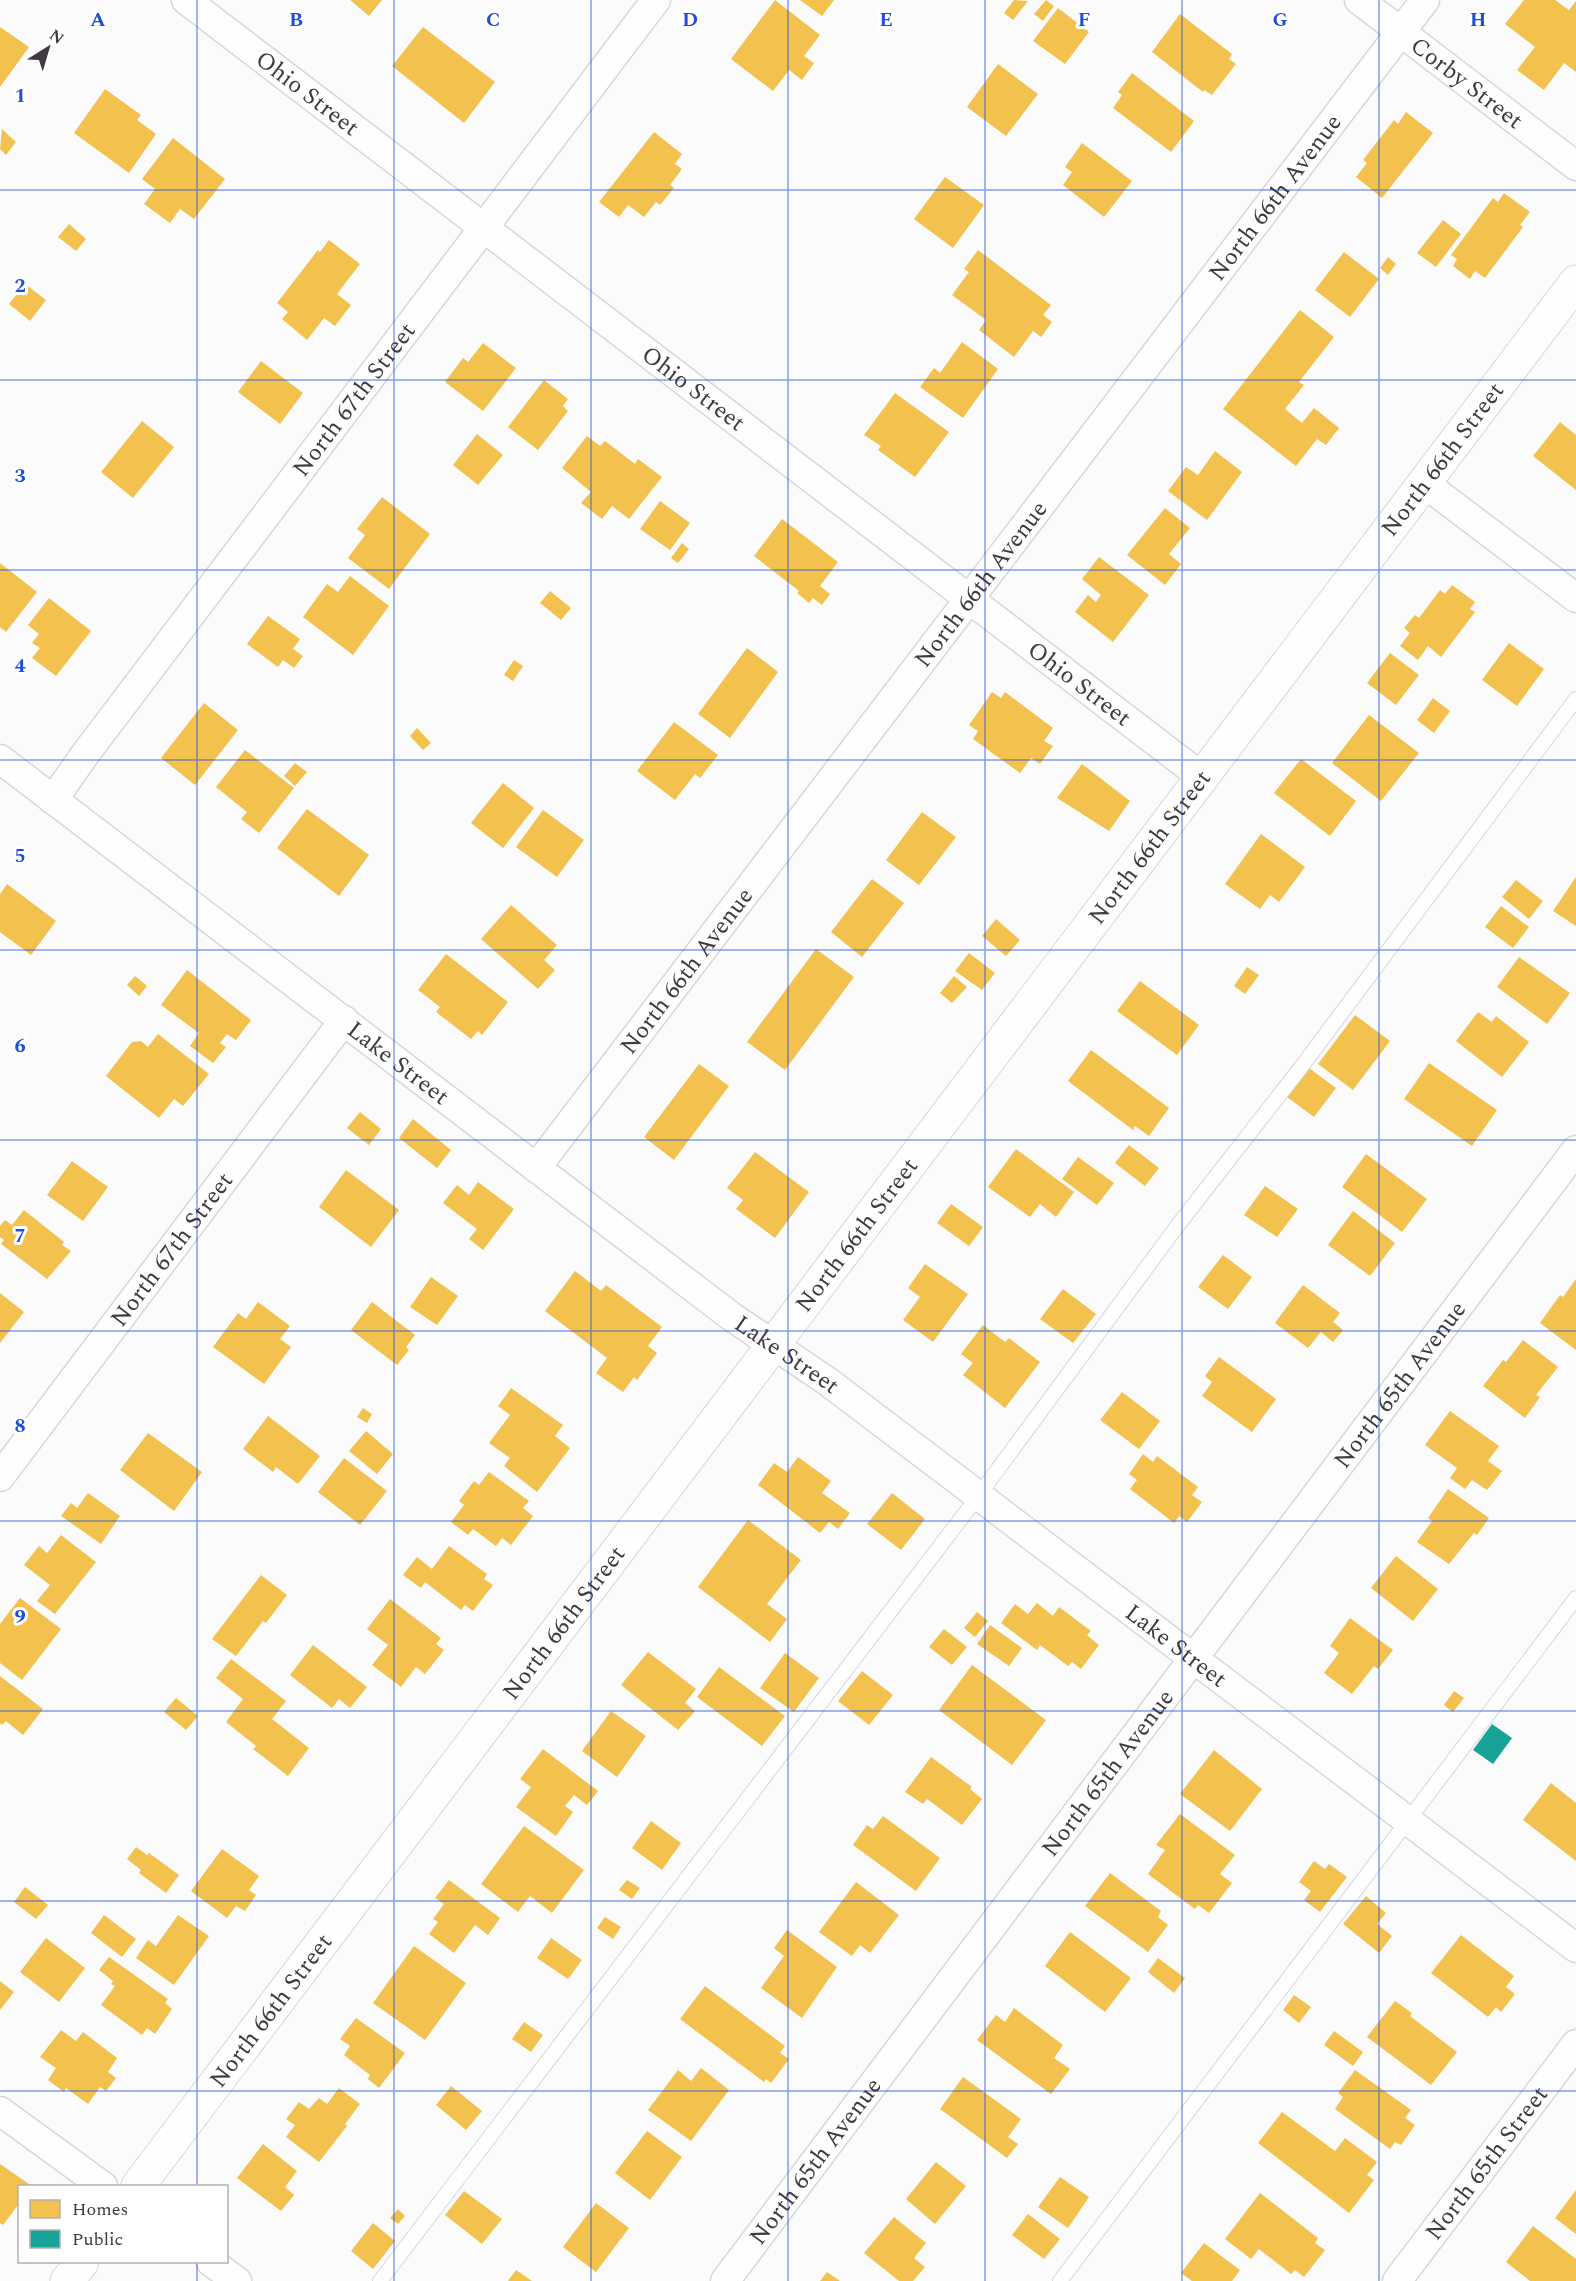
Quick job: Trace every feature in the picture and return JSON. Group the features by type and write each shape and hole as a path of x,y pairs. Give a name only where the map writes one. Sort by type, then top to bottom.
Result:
{"street":[{"name":"Ohio Street","path":"186,0 1202,777"},
{"name":"North 67th Street","path":"53,800 115,714 656,0"},
{"name":"Corby Street","path":"1359,0 1576,166"},
{"name":"North 66th Avenue","path":"536,1168 1425,0"},
{"name":"North 66th Street","path":"140,2185 772,1344 1576,282"},
{"path":"1424,483 1576,598"},
{"name":"Lake Street","path":"0,759 732,1317 827,1381 1576,1948"},
{"name":"North 67th Street","path":"0,1477 344,1020"},
{"name":"North 65th Avenue","path":"725,2281 1576,1150"},
{"name":"North 65th Street","path":"1397,2281 1576,2044"},
{"path":"0,2111 100,2185"},
{"path":"67,2281 81,2263"},
{"path":"212,2263 237,2281"}],"lane":[{"path":"380,2281 979,1495 1178,1225 1309,1057 1576,699"},
{"path":"1060,2281 1576,1598"}],"building: Homes":[{"path":"350,0 382,0 369,16"},
{"path":"775,0 820,35 804,56 814,63 802,80 789,70 773,91 731,59"},
{"path":"800,0 834,0 822,16"},
{"path":"1014,0 1028,1 1013,20 1004,13"},
{"path":"1046,0 1054,6 1043,21 1034,14"},
{"path":"1524,0 1555,0 1569,10 1576,1 1576,72 1564,63 1544,90 1517,70 1535,47 1505,24"},
{"path":"1058,8 1089,32 1065,64 1033,41"},
{"path":"1180,14 1232,54 1229,59 1236,64 1212,95 1204,90 1203,92 1152,52"},
{"path":"0,27 29,47 0,87"},
{"path":"423,27 495,82 464,123 392,66"},
{"path":"998,64 1038,94 1006,136 967,107"},
{"path":"1132,73 1194,121 1171,152 1113,108 1122,95 1118,92"},
{"path":"105,89 141,115 137,120 156,134 129,173 74,133"},
{"path":"1406,112 1433,133 1382,198 1356,177 1367,163 1363,160 1394,120 1398,124"},
{"path":"2,129 16,142 6,155 0,149"},
{"path":"654,132 682,154 675,164 682,169 670,185 674,188 660,205 656,202 644,217 628,205 619,217 599,202"},
{"path":"173,138 225,179 194,219 180,209 170,223 144,204 155,189 142,179"},
{"path":"1082,143 1132,181 1104,217 1063,185 1072,172 1065,167"},
{"path":"945,177 984,205 953,248 914,219"},
{"path":"1504,193 1530,212 1520,225 1523,227 1485,278 1475,271 1470,279 1453,266 1457,259 1451,255 1493,198 1498,202"},
{"path":"1443,220 1461,234 1436,267 1417,253"},
{"path":"69,224 86,239 76,251 58,237"},
{"path":"329,240 360,264 337,294 351,305 335,326 324,318 307,340 282,319 288,312 277,303 318,250 320,252"},
{"path":"978,250 1051,305 1043,315 1052,322 1041,337 1033,331 1014,357 979,330 986,320 952,295 969,272 964,269"},
{"path":"1344,252 1379,279 1350,317 1315,290"},
{"path":"1388,257 1396,264 1388,275 1380,268"},
{"path":"25,284 46,300 30,321 9,304"},
{"path":"1300,310 1334,337 1299,382 1304,385 1285,409 1302,423 1314,408 1339,428 1326,445 1317,439 1296,466 1223,409"},
{"path":"962,342 998,369 963,418 920,387 934,368 940,373"},
{"path":"483,343 516,368 483,411 445,382 463,358 468,362"},
{"path":"261,361 303,393 280,424 238,392"},
{"path":"544,380 568,399 563,406 568,411 538,450 508,427"},
{"path":"895,393 949,432 915,477 878,450 881,446 864,435"},
{"path":"142,421 174,447 133,498 101,472"},
{"path":"1560,422 1576,435 1576,490 1533,456"},
{"path":"477,434 503,455 478,485 453,465"},
{"path":"587,436 600,446 605,441 635,464 638,459 662,477 629,519 612,506 602,519 581,503 591,492 562,468"},
{"path":"1215,451 1242,472 1207,520 1168,491 1186,467 1198,475"},
{"path":"382,497 430,534 389,589 348,558 365,535 357,529"},
{"path":"660,501 690,523 670,550 640,529"},
{"path":"1165,508 1190,528 1169,554 1181,564 1165,585 1127,555"},
{"path":"782,519 838,562 820,586 830,594 822,605 813,598 809,603 797,593 799,591 754,556"},
{"path":"682,543 689,549 678,563 671,558"},
{"path":"1099,557 1149,595 1113,642 1075,612 1088,595 1096,602 1101,595 1082,579"},
{"path":"0,563 37,592 6,632 0,627"},
{"path":"350,576 389,606 353,655 303,617 327,584 338,592"},
{"path":"1452,585 1475,602 1470,609 1475,612 1441,657 1428,646 1418,660 1400,646 1410,633 1404,628 1415,615 1419,618 1440,590 1445,594"},
{"path":"550,591 571,608 561,620 540,603"},
{"path":"49,598 91,631 56,676 32,658 40,648 32,643 39,634 28,625"},
{"path":"268,616 300,639 293,649 303,656 294,668 283,660 278,667 247,644"},
{"path":"1509,643 1544,669 1517,706 1482,680"},
{"path":"747,648 778,672 730,738 698,714"},
{"path":"1390,653 1419,675 1396,705 1367,683"},
{"path":"514,660 523,666 513,681 504,675"},
{"path":"992,692 1001,698 1005,692 1053,728 1044,741 1053,746 1040,764 1031,758 1020,773 973,739 978,731 969,725"},
{"path":"1433,698 1450,711 1434,733 1417,720"},
{"path":"204,703 238,730 195,785 161,758"},
{"path":"1369,715 1419,753 1381,801 1332,763"},
{"path":"674,722 718,755 700,778 695,774 675,800 637,771"},
{"path":"417,728 431,743 423,750 410,736"},
{"path":"245,750 294,788 259,833 241,819 247,812 216,787"},
{"path":"1301,759 1356,801 1330,836 1274,793"},
{"path":"295,763 307,772 295,786 284,776"},
{"path":"1082,764 1130,801 1109,831 1057,798"},
{"path":"503,783 534,808 503,848 471,823"},
{"path":"307,809 369,855 339,896 277,848"},
{"path":"543,810 584,840 557,877 516,847"},
{"path":"922,812 956,837 919,885 886,860"},
{"path":"1261,834 1305,867 1279,902 1270,895 1260,909 1225,884"},
{"path":"1576,877 1576,926 1553,911"},
{"path":"872,879 904,903 862,957 831,932"},
{"path":"1516,880 1543,901 1529,919 1502,897"},
{"path":"7,884 56,921 31,955 0,932 0,894"},
{"path":"511,905 557,945 544,960 555,970 538,989 481,939"},
{"path":"1501,906 1529,927 1513,948 1485,927"},
{"path":"996,919 1020,940 1006,956 982,936"},
{"path":"816,949 854,977 785,1070 747,1042"},
{"path":"969,953 995,973 982,990 955,971"},
{"path":"446,954 508,1002 482,1035 478,1031 471,1039 436,1012 440,1007 418,990"},
{"path":"1519,957 1570,993 1547,1024 1497,987"},
{"path":"1247,967 1259,975 1245,994 1234,986"},
{"path":"187,970 251,1020 236,1040 227,1034 220,1043 226,1047 213,1063 190,1046 199,1033 161,1005"},
{"path":"135,976 147,986 139,996 127,985"},
{"path":"954,976 967,987 952,1003 940,993"},
{"path":"1140,981 1199,1025 1177,1055 1117,1011"},
{"path":"1478,1012 1492,1022 1496,1016 1529,1042 1502,1077 1456,1041"},
{"path":"1355,1015 1390,1041 1353,1090 1318,1064"},
{"path":"158,1034 209,1074 183,1106 174,1099 159,1118 106,1076 132,1042 141,1041 148,1047"},
{"path":"1091,1050 1169,1108 1149,1136 1135,1126 1133,1130 1068,1081"},
{"path":"1429,1063 1497,1110 1472,1146 1404,1099"},
{"path":"699,1064 729,1086 674,1160 644,1137"},
{"path":"1309,1068 1336,1088 1314,1117 1287,1097"},
{"path":"360,1112 381,1129 369,1145 347,1128"},
{"path":"413,1119 451,1150 437,1168 399,1138"},
{"path":"1129,1145 1159,1168 1145,1186 1115,1163"},
{"path":"1016,1149 1074,1192 1056,1217 1040,1204 1030,1217 988,1187"},
{"path":"755,1152 809,1192 775,1238 736,1209 743,1200 727,1188"},
{"path":"1366,1154 1427,1199 1402,1232 1342,1187"},
{"path":"1078,1157 1114,1183 1097,1205 1062,1179"},
{"path":"72,1161 108,1187 83,1221 47,1195"},
{"path":"346,1170 399,1210 371,1247 319,1207"},
{"path":"478,1182 514,1209 483,1250 469,1239 477,1229 443,1203 457,1185 469,1195"},
{"path":"1265,1186 1298,1209 1277,1237 1244,1215"},
{"path":"951,1204 983,1227 969,1246 937,1223"},
{"path":"24,1210 64,1242 62,1245 71,1251 47,1279 1,1244 4,1240 0,1237 0,1226 5,1220 12,1225"},
{"path":"1353,1211 1395,1243 1370,1276 1328,1245"},
{"path":"1223,1255 1252,1277 1228,1309 1198,1287"},
{"path":"925,1264 968,1294 933,1342 903,1320 920,1297 908,1288"},
{"path":"575,1271 601,1291 606,1285 662,1327 648,1346 657,1353 637,1380 634,1377 623,1392 596,1373 607,1358 545,1311"},
{"path":"431,1277 458,1296 437,1325 410,1307"},
{"path":"1576,1279 1576,1350 1540,1323 1560,1295 1563,1297"},
{"path":"1303,1285 1340,1313 1333,1322 1343,1330 1333,1342 1321,1332 1308,1348 1275,1323"},
{"path":"1063,1289 1096,1314 1073,1343 1040,1319"},
{"path":"0,1293 24,1312 0,1343"},
{"path":"258,1302 290,1326 280,1339 291,1347 264,1384 213,1347 238,1313 246,1319"},
{"path":"372,1302 415,1335 406,1347 409,1350 397,1365 351,1330"},
{"path":"983,1325 1005,1342 1009,1338 1040,1362 1005,1408 963,1375 973,1363 961,1354"},
{"path":"1523,1340 1558,1367 1536,1395 1540,1397 1525,1418 1483,1386 1503,1360 1506,1362"},
{"path":"1219,1357 1276,1399 1252,1432 1202,1396 1212,1382 1205,1376"},
{"path":"511,1388 563,1425 555,1436 570,1448 537,1492 504,1466 510,1458 489,1443 510,1415 498,1406"},
{"path":"1122,1392 1160,1421 1139,1449 1100,1420"},
{"path":"363,1408 372,1414 367,1423 357,1417"},
{"path":"1450,1411 1499,1446 1488,1461 1502,1471 1487,1490 1472,1480 1465,1489 1450,1478 1457,1468 1425,1445"},
{"path":"268,1416 320,1456 298,1484 276,1467 273,1472 243,1449"},
{"path":"366,1431 393,1454 377,1474 349,1451"},
{"path":"148,1433 202,1472 174,1511 120,1470"},
{"path":"1143,1454 1153,1462 1157,1456 1198,1487 1192,1495 1202,1502 1187,1522 1179,1516 1174,1523 1130,1489 1137,1480 1129,1474"},
{"path":"798,1457 831,1481 822,1493 850,1513 838,1529 829,1522 820,1533 758,1485 774,1463 787,1472"},
{"path":"344,1458 387,1491 360,1525 318,1492"},
{"path":"489,1472 529,1501 523,1508 533,1516 511,1545 502,1538 496,1546 473,1529 468,1535 451,1522 464,1505 459,1501 474,1481 479,1485"},
{"path":"1448,1489 1489,1518 1477,1535 1474,1533 1449,1564 1417,1542 1432,1521 1428,1518"},
{"path":"88,1493 120,1516 101,1544 61,1516 71,1503 77,1508"},
{"path":"892,1493 925,1519 901,1550 867,1524"},
{"path":"748,1520 801,1560 767,1604 787,1619 770,1642 698,1587"},
{"path":"61,1535 96,1562 55,1614 37,1601 50,1585 24,1565 39,1546 47,1553"},
{"path":"449,1546 487,1574 484,1579 493,1585 473,1611 465,1605 461,1610 425,1582 421,1588 403,1575 417,1557 432,1569"},
{"path":"1396,1556 1438,1589 1413,1621 1371,1588"},
{"path":"261,1575 287,1595 266,1623 263,1621 236,1656 212,1639"},
{"path":"20,1598 61,1629 22,1680 0,1663 0,1624"},
{"path":"390,1599 441,1638 436,1644 444,1650 425,1674 416,1667 401,1687 372,1665 388,1645 367,1629"},
{"path":"1037,1603 1053,1616 1059,1607 1091,1631 1087,1635 1099,1645 1081,1669 1072,1662 1068,1666 1040,1645 1037,1650 1001,1623 1015,1604 1028,1614"},
{"path":"977,1612 988,1621 975,1637 964,1628"},
{"path":"1350,1618 1393,1650 1378,1669 1374,1666 1352,1694 1324,1673 1339,1653 1330,1646"},
{"path":"990,1625 1022,1648 1009,1666 977,1644"},
{"path":"944,1629 967,1647 952,1665 929,1647"},
{"path":"313,1645 367,1687 350,1708 339,1699 332,1708 290,1675"},
{"path":"648,1652 696,1689 685,1703 695,1711 678,1730 621,1685"},
{"path":"785,1653 819,1678 794,1712 760,1688"},
{"path":"231,1659 286,1701 272,1719 309,1748 288,1776 253,1749 256,1746 226,1722 243,1699 216,1678"},
{"path":"972,1665 1046,1720 1012,1765 939,1710"},
{"path":"719,1667 785,1716 762,1746 697,1697"},
{"path":"862,1671 893,1695 869,1725 838,1701"},
{"path":"0,1676 43,1709 23,1735 6,1721 2,1725 0,1723"},
{"path":"1454,1691 1464,1698 1453,1712 1444,1705"},
{"path":"176,1698 198,1716 186,1730 164,1712"},
{"path":"611,1711 646,1736 617,1777 582,1751"},
{"path":"543,1749 598,1791 587,1805 574,1795 565,1806 573,1812 556,1836 516,1807 531,1787 520,1779"},
{"path":"1214,1750 1262,1789 1230,1831 1180,1794"},
{"path":"931,1757 972,1787 970,1789 982,1799 962,1825 927,1799 923,1804 905,1792"},
{"path":"1551,1783 1576,1803 1576,1861 1523,1820"},
{"path":"1180,1814 1235,1855 1220,1874 1232,1883 1209,1913 1198,1905 1195,1909 1148,1874 1165,1850 1156,1845"},
{"path":"883,1816 940,1858 916,1891 853,1845 867,1825 873,1829"},
{"path":"651,1821 681,1843 662,1870 632,1848"},
{"path":"524,1826 584,1870 552,1913 530,1896 518,1912 481,1884"},
{"path":"136,1847 147,1855 149,1853 179,1875 166,1893 139,1873 141,1870 127,1859"},
{"path":"222,1849 259,1876 249,1890 256,1895 245,1911 236,1906 227,1918 191,1891"},
{"path":"1314,1861 1325,1869 1329,1864 1347,1877 1320,1912 1304,1900 1311,1891 1299,1882"},
{"path":"1110,1873 1161,1911 1158,1917 1168,1925 1148,1952 1085,1906"},
{"path":"449,1880 500,1918 488,1935 475,1925 454,1953 429,1934 438,1922 433,1919 444,1904 435,1898"},
{"path":"627,1880 640,1888 632,1899 619,1890"},
{"path":"856,1882 899,1915 870,1953 860,1945 852,1956 819,1932"},
{"path":"25,1887 48,1905 36,1919 14,1902"},
{"path":"1366,1896 1386,1913 1377,1924 1392,1936 1379,1953 1343,1924"},
{"path":"104,1915 136,1939 122,1957 91,1933"},
{"path":"178,1915 209,1936 174,1985 136,1958 148,1940 156,1946"},
{"path":"605,1917 621,1927 613,1939 597,1928"},
{"path":"787,1930 837,1967 802,2018 761,1988 784,1956 774,1948"},
{"path":"1070,1932 1131,1978 1105,2012 1045,1966"},
{"path":"1461,1935 1514,1976 1506,1987 1515,1994 1501,2012 1496,2007 1488,2017 1431,1973"},
{"path":"46,1938 85,1968 59,2002 20,1972"},
{"path":"551,1938 582,1960 568,1979 537,1958"},
{"path":"414,1946 466,1983 425,2040 373,2003"},
{"path":"109,1957 168,1999 165,2003 172,2009 155,2034 147,2028 142,2035 101,2005 115,1986 111,1984 113,1981 99,1970"},
{"path":"1158,1958 1185,1978 1174,1993 1148,1972"},
{"path":"0,1981 14,1992 0,2010"},
{"path":"705,1986 785,2046 780,2053 789,2059 771,2083 766,2079 764,2082 680,2019"},
{"path":"1294,1995 1311,2007 1299,2023 1283,2010"},
{"path":"1395,2001 1412,2013 1410,2016 1457,2052 1431,2085 1367,2037"},
{"path":"1014,2008 1063,2045 1054,2058 1070,2069 1051,2094 977,2040 996,2015 1005,2022"},
{"path":"356,2018 405,2053 379,2088 368,2079 370,2075 344,2055 350,2046 340,2039"},
{"path":"524,2022 543,2035 531,2052 512,2039"},
{"path":"61,2030 76,2041 83,2032 117,2058 108,2072 116,2078 106,2091 100,2087 88,2104 66,2088 64,2092 48,2080 56,2068 40,2057"},
{"path":"1334,2031 1363,2052 1353,2066 1324,2045"},
{"path":"701,2068 729,2090 691,2141 648,2110 678,2070 691,2081"},
{"path":"1355,2070 1411,2110 1405,2118 1415,2125 1401,2145 1395,2142 1390,2149 1335,2109 1343,2097 1338,2093"},
{"path":"963,2077 1021,2119 1008,2137 1018,2144 1007,2158 940,2109"},
{"path":"451,2086 482,2111 466,2130 436,2105"},
{"path":"339,2088 360,2104 345,2124 347,2126 319,2162 286,2137 295,2125 286,2119 299,2102 309,2109 319,2098 327,2104"},
{"path":"1282,2112 1335,2151 1345,2138 1377,2162 1367,2175 1374,2180 1349,2213 1258,2143"},
{"path":"647,2131 682,2157 650,2200 615,2173"},
{"path":"263,2144 297,2171 285,2187 294,2195 281,2211 237,2178"},
{"path":"936,2162 966,2186 935,2224 906,2199"},
{"path":"0,2164 31,2185 18,2185 18,2205 3,2225 0,2223"},
{"path":"1060,2177 1089,2197 1068,2228 1038,2207"},
{"path":"1576,2190 1576,2234 1555,2218"},
{"path":"464,2191 502,2219 482,2244 445,2215"},
{"path":"1260,2193 1318,2238 1315,2243 1325,2250 1304,2277 1295,2270 1291,2274 1259,2249 1251,2259 1225,2239"},
{"path":"596,2203 629,2228 596,2272 563,2247"},
{"path":"398,2209 405,2216 398,2224 390,2218"},
{"path":"1028,2214 1060,2239 1044,2259 1012,2235"},
{"path":"894,2217 926,2243 914,2258 925,2267 913,2281 899,2281 864,2253"},
{"path":"373,2223 395,2241 373,2269 351,2251"},
{"path":"1533,2226 1576,2259 1576,2281 1530,2281 1506,2262"},
{"path":"1204,2243 1240,2270 1232,2281 1192,2281 1181,2273"},
{"path":"516,2270 532,2281 508,2281"},
{"path":"827,2272 840,2281 820,2281"}],"building: Public":[{"path":"1492,1724 1512,1738 1493,1764 1473,1750"}]}
